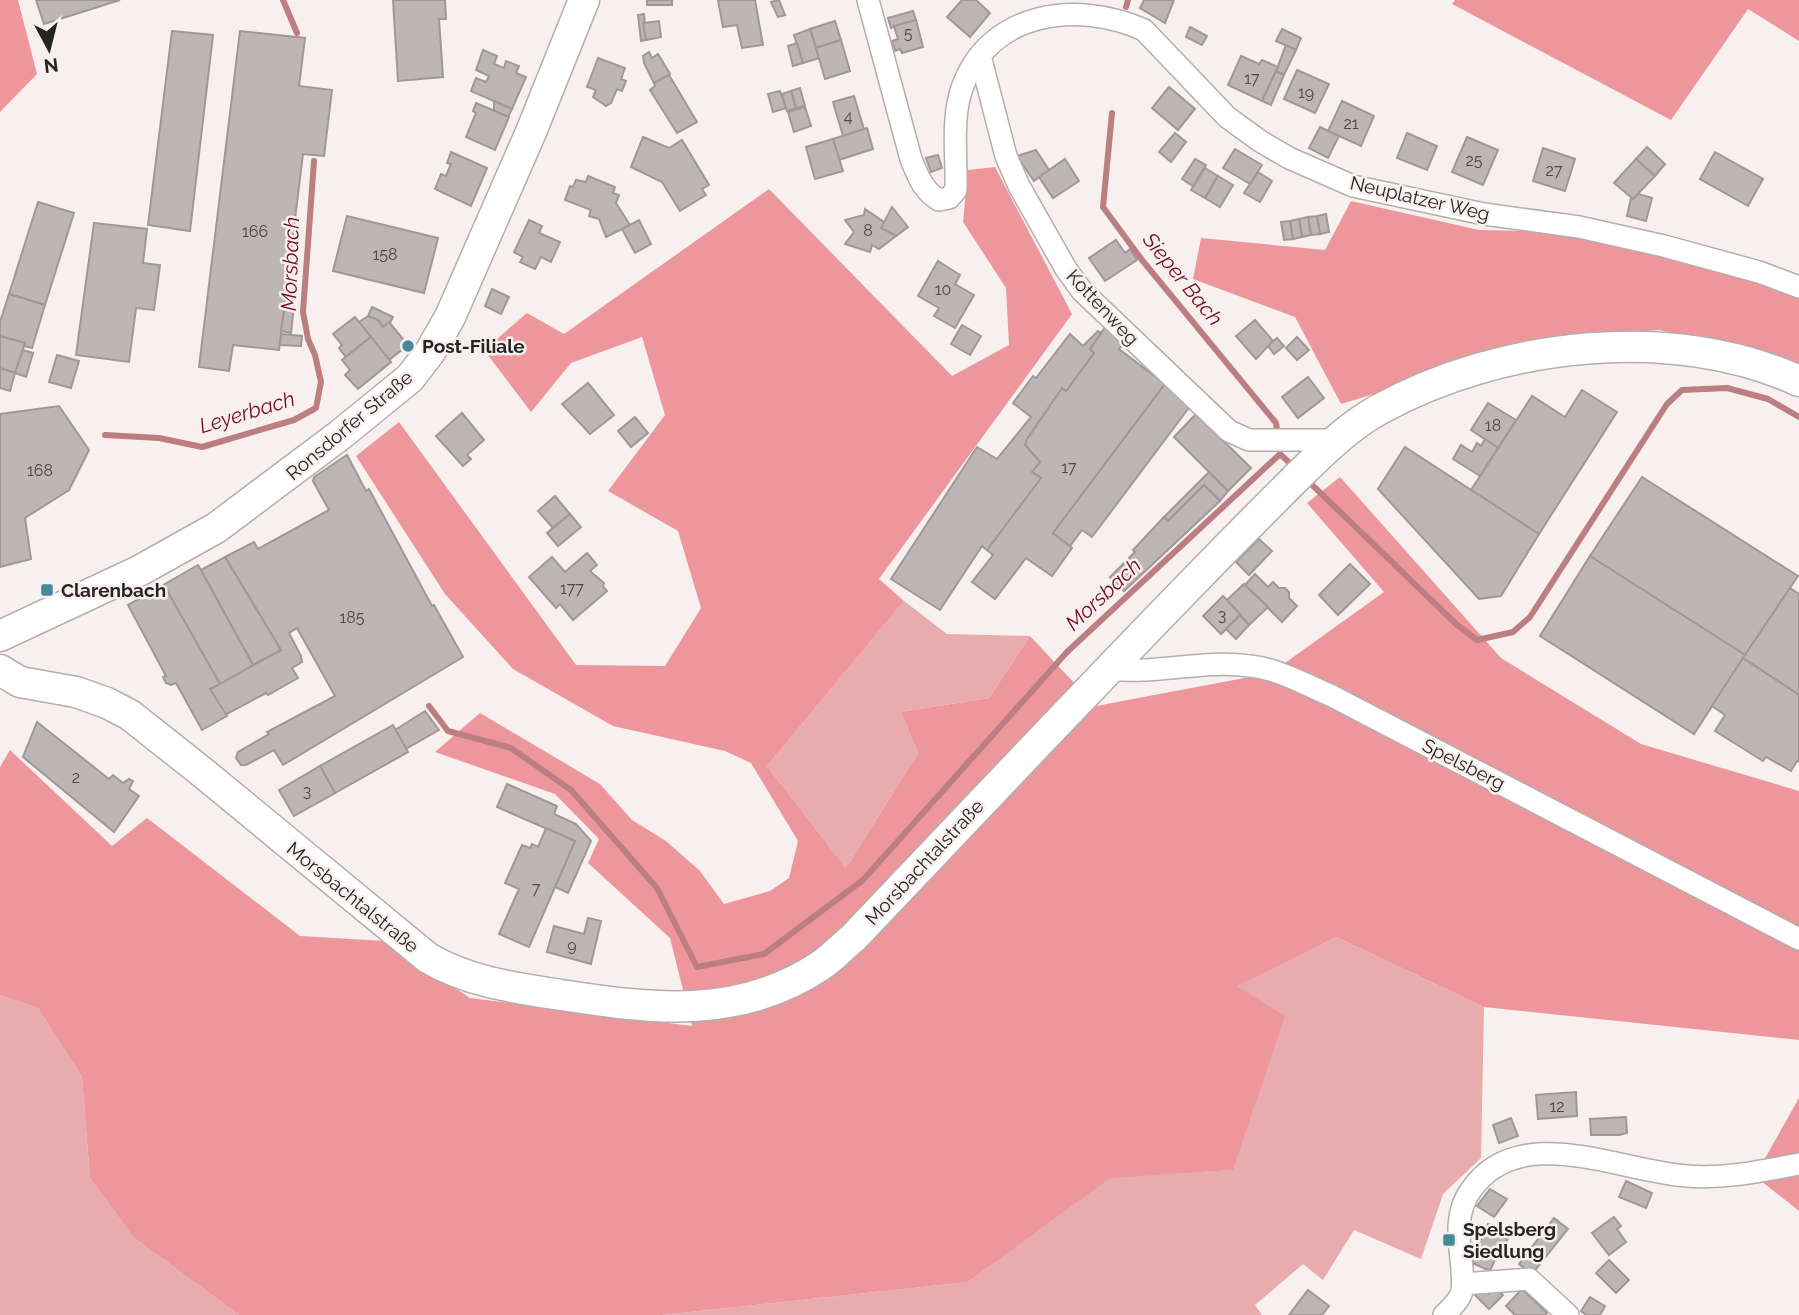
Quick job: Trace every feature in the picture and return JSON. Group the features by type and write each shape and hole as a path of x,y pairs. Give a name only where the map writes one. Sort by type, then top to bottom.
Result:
{"main road":[{"name":"Ronsdorfer Straße","path":"0,636 139,570 216,528 330,443 410,378 430,352 450,317 531,132 584,0"},
{"name":"Morsbachtalstraße","path":"0,670 20,681 87,696 130,715 428,958 443,967 466,976 518,988 619,1004 676,1008 730,1002 757,997 803,977 853,938 1287,487 1342,434 1379,409 1450,377 1521,358 1569,351 1663,347 1703,352 1772,369 1799,381"}],"street":[{"name":"Neuplatzer Weg","path":"868,0 911,159 920,181 930,195 939,200 949,198 956,190 956,112 968,73 980,57 998,36 1013,25 1037,14 1064,8 1091,8 1112,14 1144,30 1227,117 1260,141 1289,158 1353,186 1484,214 1579,227 1652,243 1759,272 1799,287"},
{"name":"Kottenweg","path":"980,57 1006,156 1019,186 1066,269 1082,291 1229,431 1249,440 1342,434"},
{"name":"Spelsberg","path":"1109,669 1132,672 1225,664 1252,666 1279,673 1332,696 1639,853 1799,939"},
{"path":"1444,1315 1460,1296 1463,1284 1459,1223 1462,1205 1481,1177 1497,1166 1516,1158 1540,1153 1568,1153 1651,1171 1713,1178 1799,1164"},
{"path":"1463,1284 1529,1279 1568,1315"}],"shaded area":[{"path":"0,0 18,0 37,74 0,112"},
{"path":"1455,0 1799,0 1799,41 1748,9 1671,120 1452,4"},
{"path":"995,167 1072,314 879,579 904,601 767,766 846,868 918,753 901,712 989,698 1030,636 1096,706 1271,673 1384,592 1307,503 1340,477 1501,658 1641,744 1799,791 1799,1040 1484,1007 1336,937 1237,986 1285,1016 1233,1170 1110,1178 968,1282 662,1315 239,1315 133,1237 90,1178 82,1077 38,1008 0,995 0,767 10,750 112,846 147,818 300,936 385,941 470,998 692,1026 670,938 588,863 599,839 555,794 435,752 480,713 600,784 632,820 666,841 700,871 724,904 770,891 789,878 798,841 751,763 725,751 613,726 513,669 445,594 356,456 399,422 576,665 665,666 701,608 678,531 608,491 665,415 642,337 571,363 531,412 484,350 527,313 564,334 769,189 952,376 1009,345 1006,288 963,222 968,170"},
{"path":"1351,201 1479,230 1574,232 1755,271 1799,298 1799,367 1776,354 1659,330 1545,342 1341,404 1295,317 1193,279 1201,238 1325,250"},
{"path":"904,601 947,634 1030,636 989,698 901,712 918,753 846,868 767,766"},
{"path":"1336,937 1484,1007 1481,1158 1443,1194 1421,1259 1354,1230 1323,1280 1303,1264 1255,1305 1262,1315 662,1315 968,1282 1110,1177 1233,1170 1236,986"},
{"path":"0,995 38,1008 82,1077 90,1178 133,1237 239,1315 0,1315"},
{"path":"1799,1098 1799,1211 1755,1176"}],"building":[{"path":"36,0 120,0 44,24"},
{"path":"393,0 445,0 446,19 439,19 443,77 398,81"},
{"path":"647,0 672,0 672,5 647,5"},
{"path":"718,0 755,0 763,45 742,48 737,25 723,27"},
{"path":"779,0 785,15 778,17 771,2"},
{"path":"962,0 976,0 990,13 970,37 947,17"},
{"path":"1144,0 1174,0 1165,23 1140,8"},
{"path":"913,11 916,20 891,28 888,18"},
{"path":"644,14 646,40 641,41 638,15"},
{"path":"916,20 923,47 902,53 900,49 895,51 892,41 898,39 894,26"},
{"path":"659,21 661,37 646,40 643,23"},
{"path":"835,21 841,40 816,48 810,29"},
{"path":"1190,27 1207,36 1202,45 1186,37"},
{"path":"810,29 819,58 803,63 794,35"},
{"path":"1282,29 1301,38 1296,50 1276,41"},
{"path":"172,31 213,35 190,231 148,225"},
{"path":"240,31 305,38 299,86 332,90 324,156 303,154 279,350 233,345 229,371 199,367"},
{"path":"841,40 850,71 825,79 816,48"},
{"path":"797,43 803,63 793,66 788,46"},
{"path":"1286,45 1296,50 1284,75 1276,71"},
{"path":"483,50 497,56 494,64 504,68 506,61 519,66 516,73 526,77 512,109 471,91 476,78 486,82 489,76 476,70"},
{"path":"649,52 652,58 658,54 670,74 654,83 644,63 643,56"},
{"path":"1241,56 1259,64 1262,60 1278,67 1262,101 1228,85"},
{"path":"598,58 625,68 621,79 626,81 622,91 617,89 611,103 606,106 593,97 596,90 587,87"},
{"path":"1297,70 1329,84 1315,113 1284,99"},
{"path":"1276,71 1284,75 1271,105 1262,101"},
{"path":"669,75 697,122 677,133 650,90 655,86 654,83"},
{"path":"1169,87 1195,109 1178,130 1152,108"},
{"path":"800,88 805,106 796,108 791,91"},
{"path":"780,91 786,108 773,112 768,94"},
{"path":"791,91 796,108 787,111 782,94"},
{"path":"854,96 864,129 843,136 833,102"},
{"path":"494,101 512,109 508,117 494,111"},
{"path":"1342,101 1374,116 1361,146 1328,131"},
{"path":"476,103 509,117 495,150 466,137 476,113 473,111"},
{"path":"805,107 811,126 794,132 788,112"},
{"path":"1320,127 1339,136 1328,158 1309,148"},
{"path":"867,128 873,149 839,160 833,139"},
{"path":"1175,133 1186,142 1171,162 1159,152"},
{"path":"1407,133 1437,146 1427,170 1397,158"},
{"path":"643,137 669,148 682,140 709,185 702,189 706,195 680,211 662,182 631,167"},
{"path":"1467,137 1498,150 1483,185 1452,172"},
{"path":"833,139 843,171 815,179 806,147"},
{"path":"1647,147 1665,164 1655,176 1636,159"},
{"path":"1543,148 1575,159 1565,191 1533,181"},
{"path":"1235,149 1262,165 1250,184 1223,168"},
{"path":"1036,150 1049,170 1034,181 1017,156"},
{"path":"451,152 487,168 471,206 435,189 441,174 446,176 451,164 447,163"},
{"path":"1715,152 1763,179 1748,206 1700,179"},
{"path":"938,155 942,168 931,172 926,158"},
{"path":"1065,159 1079,181 1053,198 1039,177"},
{"path":"1195,159 1206,165 1193,186 1182,179"},
{"path":"1636,159 1655,176 1633,199 1614,183"},
{"path":"1205,168 1218,176 1205,198 1191,190"},
{"path":"1258,172 1272,181 1260,202 1244,193"},
{"path":"588,176 615,187 613,193 619,195 616,203 630,225 606,237 599,219 589,216 591,210 565,200 570,186 573,187 576,180 586,182"},
{"path":"1218,176 1233,185 1220,207 1205,198"},
{"path":"1638,194 1652,198 1646,221 1627,216 1631,198"},
{"path":"38,202 74,213 45,305 9,294"},
{"path":"892,207 908,227 896,236 881,228"},
{"path":"865,209 884,222 881,228 896,236 879,249 872,245 870,252 845,244 854,232 845,220 864,215"},
{"path":"1326,214 1329,232 1320,234 1317,216"},
{"path":"347,216 438,238 424,293 333,271"},
{"path":"1317,216 1320,234 1311,235 1308,217"},
{"path":"1308,217 1311,235 1302,237 1299,219"},
{"path":"1299,219 1302,237 1293,239 1290,221"},
{"path":"529,220 542,226 539,233 560,242 551,262 541,257 535,269 520,262 523,257 514,252"},
{"path":"639,220 651,244 635,253 622,229"},
{"path":"1290,221 1293,239 1284,240 1281,222"},
{"path":"94,223 147,229 143,263 160,265 154,310 136,308 129,362 76,355"},
{"path":"1116,240 1125,253 1130,249 1137,260 1105,281 1089,258"},
{"path":"938,261 960,275 955,284 974,295 955,328 934,316 939,308 918,296"},
{"path":"492,289 509,297 501,314 485,306"},
{"path":"9,294 45,305 32,348 24,346 25,343 0,336 0,322"},
{"path":"285,305 294,306 291,333 281,331"},
{"path":"372,307 393,317 390,323 383,327 378,320 368,316"},
{"path":"368,316 378,320 383,327 389,322 408,345 389,360 359,322"},
{"path":"355,317 371,337 346,357 339,348 342,345 333,334"},
{"path":"1255,320 1273,341 1256,359 1236,336"},
{"path":"962,325 981,336 970,355 951,344"},
{"path":"1106,326 1125,342 1119,349 1165,384 1053,533 1072,548 1052,576 1026,558 995,599 972,582 993,555 987,550 1041,478 1032,472 1040,462 1025,445 1027,439 1062,388 1066,391 1094,353 1090,349"},
{"path":"1098,331 1101,333 1090,349 1094,353 1066,391 1062,388 1027,439 1025,445 1040,462 1032,472 1041,478 987,550 982,546 940,610 891,579 977,447 997,459 1031,417 1013,403 1033,376 1036,378 1070,334 1083,346"},
{"path":"281,334 302,336 301,346 280,345"},
{"path":"0,336 25,343 15,373 0,368"},
{"path":"371,337 391,362 358,389 345,375 350,370 342,360"},
{"path":"1297,337 1309,350 1297,360 1286,348"},
{"path":"1277,338 1284,346 1274,354 1268,346"},
{"path":"23,350 33,353 26,377 15,373"},
{"path":"57,355 79,361 71,388 49,382"},
{"path":"0,368 15,373 10,391 0,388"},
{"path":"1308,377 1324,398 1298,418 1282,397"},
{"path":"588,383 614,415 590,434 562,404"},
{"path":"1165,384 1191,405 1092,537 1082,530 1070,546 1053,533"},
{"path":"1582,390 1617,412 1539,534 1471,490 1532,396 1565,417"},
{"path":"1488,403 1516,420 1498,448 1471,430"},
{"path":"59,406 89,450 69,490 25,518 31,559 0,567 0,414"},
{"path":"462,413 484,440 467,455 471,459 463,466 436,436"},
{"path":"1196,414 1251,468 1228,491 1174,437"},
{"path":"635,417 648,433 631,447 618,431"},
{"path":"1485,439 1498,448 1480,476 1453,459 1461,445 1472,452 1477,443 1481,446"},
{"path":"1405,447 1539,534 1501,596 1479,599 1378,489"},
{"path":"347,455 366,491 369,489 432,606 434,605 463,657 283,765 274,750 241,765 236,758 238,752 269,734 267,732 335,696 297,628 289,633 301,656 302,662 292,668 298,678 225,715 210,689 281,650 225,557 254,542 258,549 329,510 313,481 314,477"},
{"path":"1209,472 1228,491 1220,501 1204,485 1168,521 1164,517"},
{"path":"1642,477 1798,576 1745,655 1590,556"},
{"path":"1204,485 1220,501 1124,591 1110,577 1164,517 1168,521"},
{"path":"555,496 570,514 553,528 538,511"},
{"path":"570,514 581,527 558,546 547,533"},
{"path":"1259,539 1272,551 1249,575 1236,562"},
{"path":"587,553 597,565 590,571 604,583 607,591 573,620 560,604 556,608 529,577 552,557 565,572"},
{"path":"1590,556 1745,655 1694,734 1540,636"},
{"path":"225,557 281,650 253,665 201,570"},
{"path":"1350,564 1370,584 1338,615 1319,595"},
{"path":"198,565 253,665 220,684 163,585"},
{"path":"1255,574 1268,587 1273,582 1279,588 1285,588 1289,592 1289,598 1297,606 1282,622 1245,585"},
{"path":"1244,584 1268,607 1249,625 1227,600"},
{"path":"164,585 220,684 210,689 227,716 202,730 176,683 166,683 163,677 166,676 128,605"},
{"path":"1790,588 1799,594 1799,695 1743,658"},
{"path":"1223,596 1241,615 1221,634 1203,616"},
{"path":"1240,615 1249,625 1236,639 1226,629"},
{"path":"1743,658 1799,695 1799,762 1797,761 1791,771 1766,757 1763,761 1715,731 1725,715 1712,706"},
{"path":"425,711 439,730 406,749 395,730"},
{"path":"37,722 109,779 113,775 123,783 129,779 133,781 129,789 139,796 114,832 23,757"},
{"path":"393,725 408,752 335,793 320,766"},
{"path":"320,766 335,793 294,816 279,790"},
{"path":"507,784 557,806 554,814 576,824 591,841 568,893 555,887 575,841 497,807"},
{"path":"546,828 575,841 529,947 499,934 519,889 505,883 522,845 530,848 532,844 538,847"},
{"path":"588,918 601,921 591,964 547,952 554,926 584,934"},
{"path":"1576,1092 1577,1116 1538,1119 1536,1095"},
{"path":"1626,1117 1627,1133 1591,1135 1590,1119"},
{"path":"1511,1118 1518,1136 1499,1143 1493,1125"},
{"path":"1626,1181 1652,1193 1646,1208 1619,1197"},
{"path":"1490,1189 1507,1199 1494,1217 1477,1206"},
{"path":"1614,1217 1621,1226 1617,1229 1626,1242 1609,1255 1592,1233"},
{"path":"1554,1218 1568,1229 1532,1274 1519,1264"},
{"path":"1488,1224 1510,1234 1502,1258 1497,1255 1490,1271 1470,1262"},
{"path":"1609,1260 1629,1280 1616,1293 1596,1273"},
{"path":"1482,1287 1489,1294 1495,1288 1503,1295 1489,1309 1475,1295"},
{"path":"1522,1289 1547,1313 1545,1315 1515,1315 1506,1306"},
{"path":"1308,1290 1329,1306 1322,1315 1289,1315"},
{"path":"1590,1297 1605,1306 1600,1315 1586,1315 1581,1311"}],"waterway":[{"name":"Morsbach","path":"283,0 297,33"},
{"name":"Sieper Bach","path":"1126,7 1128,0"},
{"name":"Sieper Bach","path":"1112,113 1103,207 1142,260 1276,423 1278,438"},
{"name":"Morsbach","path":"105,435 159,438 202,447 294,420 316,408 321,382 303,312 314,161"},
{"name":"Morsbach","path":"1305,478 1456,624 1477,640 1513,632 1530,617 1667,404 1682,390 1727,388 1768,399 1799,417"},
{"name":"Morsbach","path":"429,706 448,731 511,748 571,790 657,888 697,967 764,954 863,880 1067,652 1280,454 1295,468"}],"place":[{"name":"Post-Filiale","path":"408,346"},
{"name":"Clarenbach","path":"47,590"},
{"name":"Spelsberg Siedlung","path":"1449,1240"}],"water label":[{"name":"Leyerbach","path":"247,412"}]}
